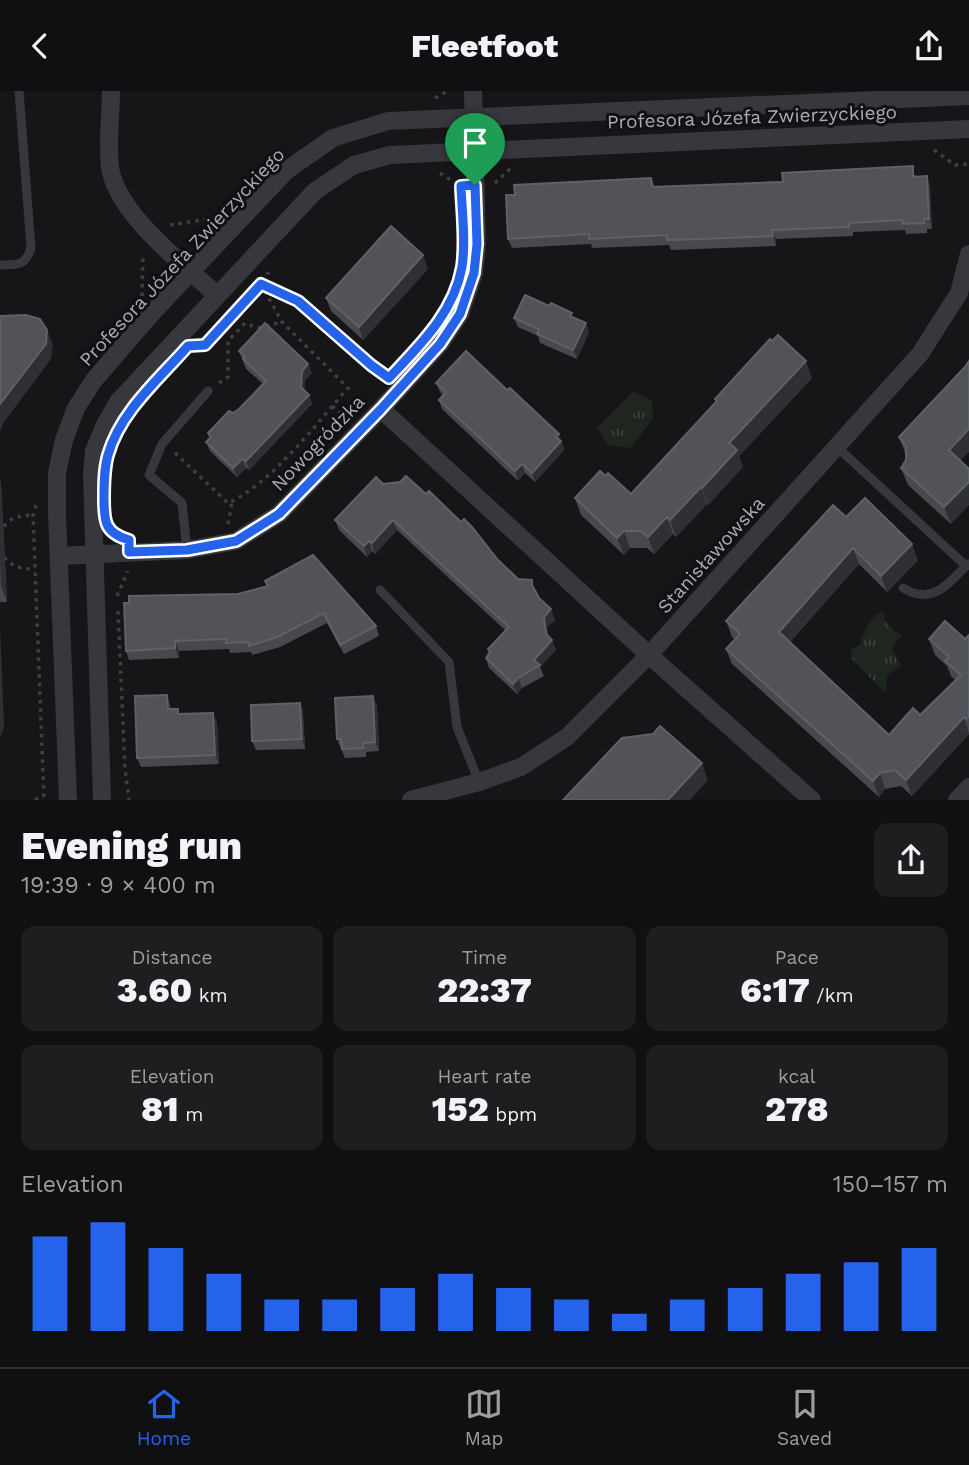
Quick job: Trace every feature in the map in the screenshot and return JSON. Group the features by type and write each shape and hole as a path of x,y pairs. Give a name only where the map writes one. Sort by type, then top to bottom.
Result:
{"street":[{"path":"111,91 110,168 116,188 134,217 217,295"},
{"name":"Nowogródzka","path":"59,556 187,550 236,541 279,514 440,344 460,314 474,273 477,244 473,91"},
{"name":"Profesora Józefa Zwierzyckiego","path":"68,800 57,473 64,440 76,408 94,380 288,170 333,138 388,121 969,96"},
{"name":"Profesora Józefa Zwierzyckiego","path":"102,800 92,473 94,451 118,402 315,191 354,165 390,155 473,149 969,128"},
{"name":"Stanisławowska","path":"411,800 471,790 521,768 567,737 649,655 920,354 959,293 969,254"},
{"path":"381,409 811,800"},
{"path":"957,800 969,787"}],"lane":[{"path":"0,265 22,263 28,259 31,248 19,91"},
{"path":"187,550 182,503 149,475 162,444 208,391"},
{"path":"837,447 967,565 937,592 926,596 913,594 903,588"},
{"path":"380,590 449,662 457,727 471,790"}],"path":[{"path":"929,146 955,165 969,165"},
{"path":"432,167 461,186 492,184 517,164"},
{"path":"188,346 205,345 268,277 268,269"},
{"path":"162,444 228,503 232,502 267,477 348,388 282,322 261,284"},
{"path":"261,284 298,301 389,378"},
{"path":"208,391 228,377 228,341 244,323 258,328 282,322"},
{"path":"332,406 349,421"},
{"path":"232,502 227,530 236,525"},
{"path":"0,534 3,525 16,516 33,515"},
{"path":"0,550 5,561 19,569 35,569"},
{"path":"129,552 130,567 117,595 125,769 129,800"},
{"path":"35,800 44,797 44,773"}],"green space":[{"path":"634,391 652,401 653,418 631,448 608,445 597,428"},
{"path":"883,611 889,626 902,635 892,650 901,665 887,676 886,693 851,658 851,649 860,645 868,625"}],"building":[{"path":"913,166 913,177 927,176 929,219 924,219 924,223 903,224 902,220 849,223 849,227 772,230 773,236 702,239 667,240 667,235 589,239 589,234 508,239 506,195 515,195 514,185 651,178 652,187 783,182 782,173"},
{"path":"391,226 423,255 359,327 326,298"},
{"path":"525,295 549,306 551,303 586,323 573,350 537,334 539,329 514,318"},
{"path":"26,315 40,319 47,330 46,344 0,404 0,316"},
{"path":"265,323 308,364 302,371 301,387 309,395 246,461 242,459 233,468 206,442 211,437 208,433 229,411 233,413 239,409 266,381 243,359 245,357 239,351"},
{"path":"778,335 806,361 729,443 737,450 670,520 667,517 648,537 641,531 624,531 617,538 575,498 600,471 606,476 608,473 631,494 770,339 772,341"},
{"path":"466,351 559,434 556,437 561,441 532,473 522,464 515,471 439,400 446,392 436,383"},
{"path":"969,361 969,429 949,450 969,469 969,482 944,507 901,468 906,460 906,446 899,437"},
{"path":"406,476 426,494 429,491 461,522 464,519 498,560 518,579 532,580 539,598 551,609 544,617 546,634 552,640 534,660 540,665 513,684 486,658 490,652 488,649 509,627 393,520 372,543 369,541 364,546 335,520 376,477 383,484 400,482"},
{"path":"865,498 912,544 881,576 853,548 779,632 889,735 913,708 920,715 961,675 945,661 949,657 929,639 945,621 965,639 969,635 969,716 966,719 964,717 906,780 895,770 880,773 873,781 726,649 740,634 726,621 833,505 846,517"},
{"path":"313,555 376,626 340,645 324,613 277,637 249,646 248,642 226,643 226,639 175,641 175,648 126,651 124,603 129,603 129,596 238,594 268,586 265,581"},
{"path":"167,695 168,709 178,709 178,714 213,713 215,755 137,758 135,696"},
{"path":"373,696 375,742 363,743 363,748 342,749 341,739 337,739 335,698"},
{"path":"300,703 302,739 252,741 251,705"},
{"path":"660,726 702,763 668,800 563,800 622,738 653,734"}],"route":[{"path":"475,185 477,244 474,273 460,314 440,344 381,409 279,514 236,541 187,550 129,552 129,540 114,536 107,526 104,512 104,475 107,456 116,432 130,411 188,346 205,345 261,284 298,301 389,378 430,335 448,307 462,268 461,186 475,185"}]}
